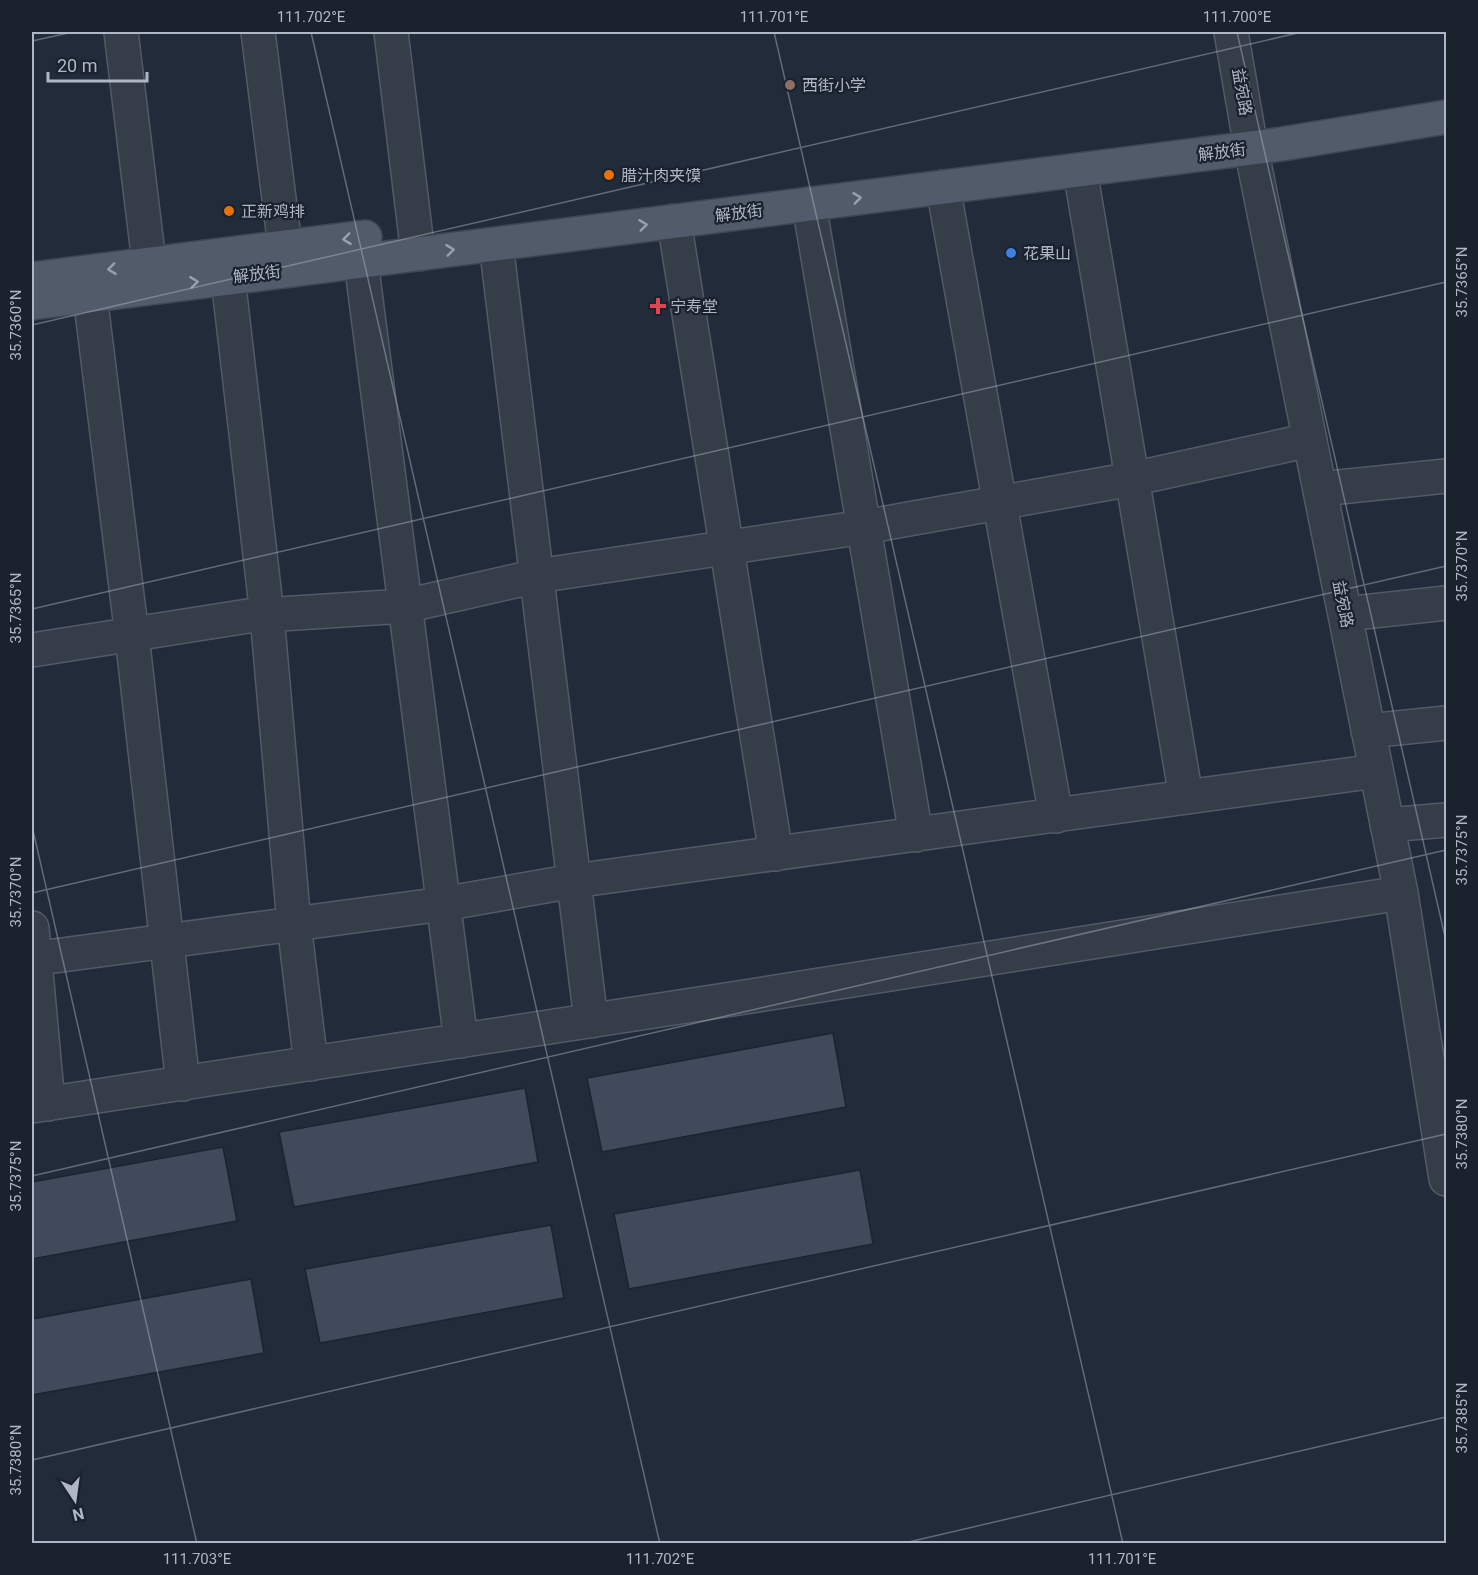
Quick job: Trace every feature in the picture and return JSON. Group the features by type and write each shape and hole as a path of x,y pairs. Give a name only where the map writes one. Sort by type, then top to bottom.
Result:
{"main road":[{"path":"32,279 151,276 1249,138 1446,97"},
{"name":"解放街","path":"32,303 90,295 151,276 228,278 287,259 361,261 417,242 496,244 1080,170 1249,138 1446,117"}],"street":[{"path":"121,32 151,276"},
{"path":"258,32 287,259"},
{"path":"391,32 417,242"},
{"name":"益宛路","path":"1231,32 1249,138 1376,771 1438,1063 1446,1179"},
{"path":"1080,170 1186,797"},
{"path":"943,187 1056,816"},
{"path":"809,204 916,835"},
{"path":"674,221 776,854"},
{"path":"496,244 591,1021"},
{"path":"361,261 461,1041"},
{"path":"228,278 267,615 294,924 311,1064"},
{"path":"90,295 183,1084"},
{"path":"32,650 267,615 405,606 537,576 864,527 1132,479 1310,440"},
{"path":"1320,489 1446,476"},
{"path":"1345,614 1446,603"},
{"path":"1368,731 1446,723"},
{"path":"1376,771 574,881 443,904 167,941 32,949 40,1105 591,1021 1401,893"},
{"path":"1387,825 1446,820"}],"building":[{"path":"833,1033 846,1107 602,1152 587,1078"},
{"path":"525,1088 538,1162 294,1207 279,1132"},
{"path":"223,1147 237,1221 32,1259 32,1182"},
{"path":"860,1170 873,1244 629,1289 614,1214"},
{"path":"551,1225 564,1298 320,1343 305,1269"},
{"path":"251,1279 264,1353 32,1395 32,1319"}],"place":[{"name":"西街小学","path":"790,85"},
{"name":"腊汁肉夹馍","path":"609,175"},
{"name":"正新鸡排","path":"229,211"},
{"name":"花果山","path":"1011,253"},
{"name":"宁寿堂","path":"658,306"}]}
